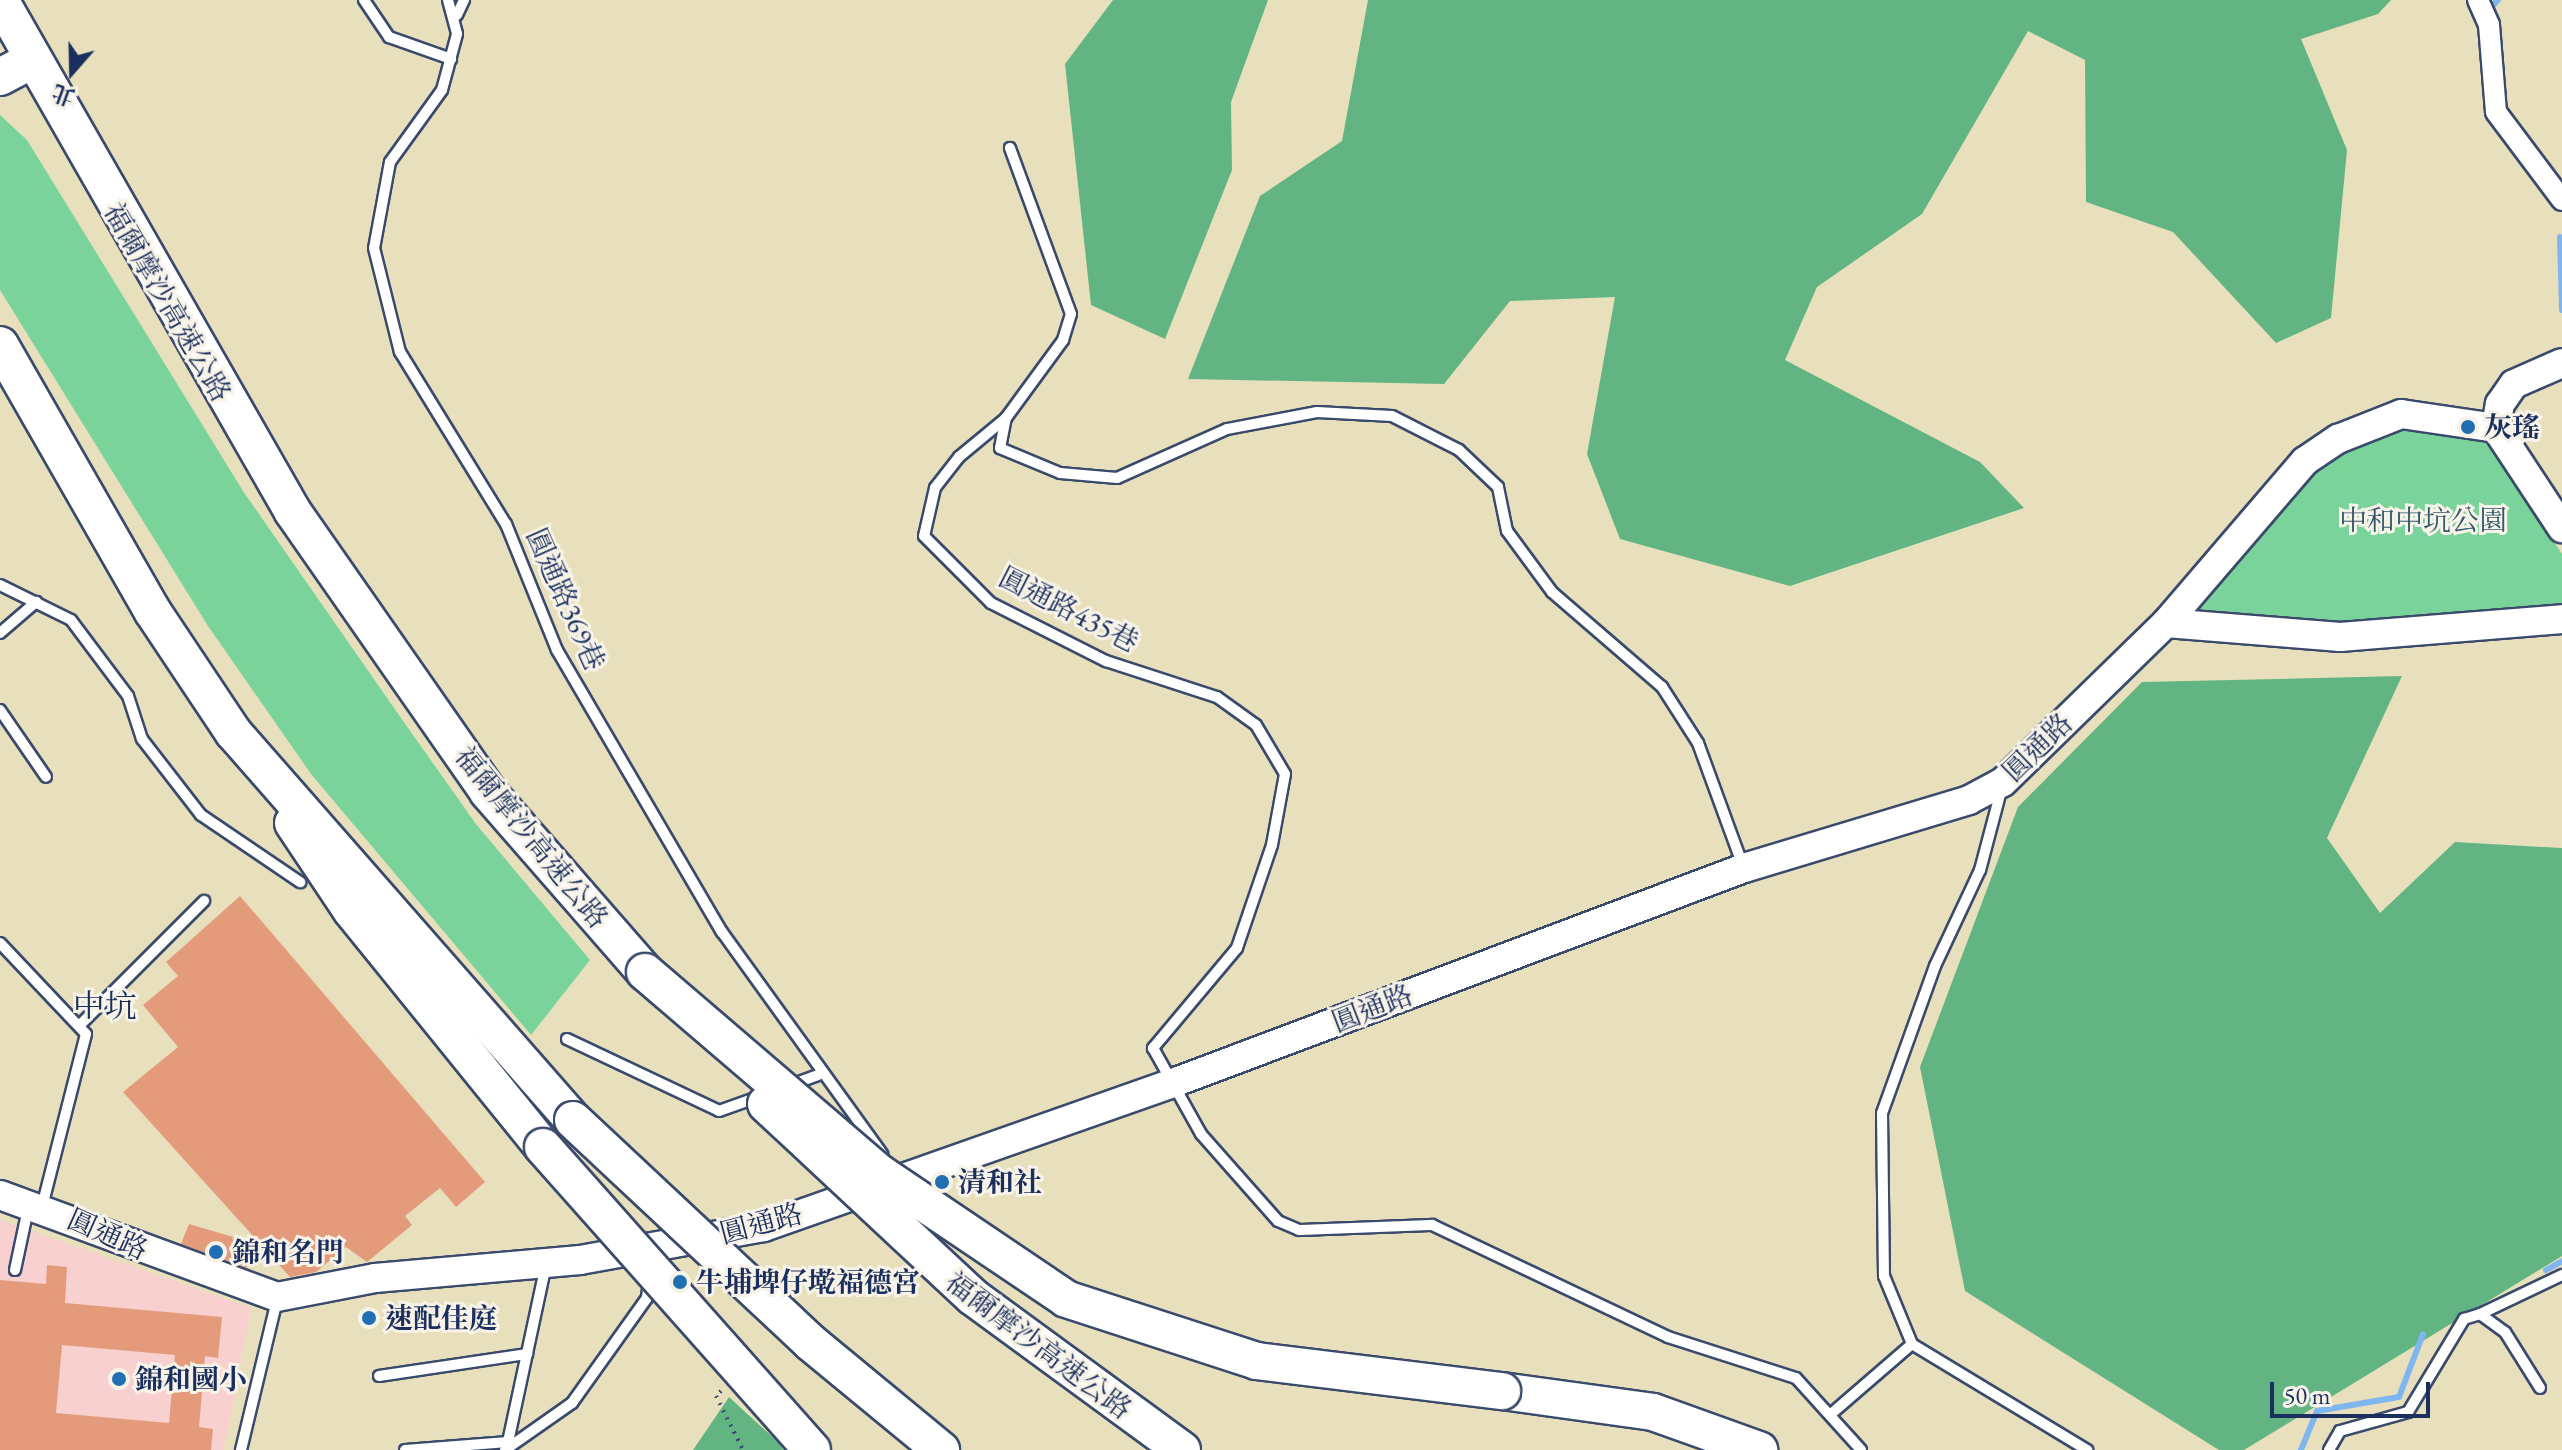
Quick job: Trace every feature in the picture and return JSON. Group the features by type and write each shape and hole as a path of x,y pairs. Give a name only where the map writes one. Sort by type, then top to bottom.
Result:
{"highway":[{"name":"福爾摩沙高速公路","path":"0,0 15,69 293,512 488,792 645,972 890,1227 973,1297 1182,1450"},
{"path":"0,345 153,612 351,910 543,1147 812,1450"},
{"path":"233,732 573,1120 810,1342 941,1450"},
{"path":"645,972 881,1174 1066,1299 1257,1361 1653,1412 1759,1450"}],"street":[{"path":"2478,0 2489,25 2496,112 2562,200"},
{"path":"2562,363 2514,384 2483,426 2562,528"},
{"name":"圓通路","path":"0,1195 36,1205 169,1262 277,1297 375,1278 547,1262 764,1227 1173,1083 1744,868 1969,800 2003,782 2166,623 2305,461 2338,439 2401,414 2483,426"},
{"path":"2166,623 2340,637 2562,619"}],"lane":[{"path":"364,0 389,37 451,59"},
{"path":"448,0 457,15"},
{"name":"圓通路369巷","path":"464,0 457,15 451,59 442,90 390,162 374,248 400,352 506,524 557,650 722,932 818,1075 901,1178"},
{"path":"1010,148 1071,314 1063,340 1006,418 1000,448 1060,473 1117,478 1227,429 1317,412 1392,416 1459,450 1498,487 1507,531 1552,592 1662,687 1698,743 1744,868"},
{"name":"圓通路435巷","path":"1006,418 959,457 935,488 924,536 991,603 1106,661 1217,697 1256,725 1285,774 1272,845 1237,948 1153,1048 1173,1083"},
{"path":"0,585 36,602 93,642 128,696 142,739 201,815 300,882"},
{"path":"0,633 36,602"},
{"path":"0,710 46,777"},
{"path":"2003,782 1980,870 1912,1023 1882,1113 1884,1276 1912,1344 2087,1450"},
{"path":"79,1026 204,901"},
{"path":"0,943 86,1034 73,1102 15,1270"},
{"path":"567,1039 719,1111 818,1075"},
{"path":"1173,1083 1201,1134 1278,1221 1299,1230 1432,1225 1668,1337 1796,1378 1861,1450"},
{"path":"405,1450 506,1446 572,1403 647,1298 653,1247"},
{"path":"506,1446 547,1262"},
{"path":"2329,1450 2340,1431 2408,1412 2464,1319 2562,1275"},
{"path":"241,1450 277,1297"},
{"path":"2480,1314 2505,1332 2540,1388"},
{"path":"1831,1414 1912,1344"},
{"path":"379,1376 527,1354"}],"shaded area":[{"name":"錦和國小","path":"0,1220 251,1308 224,1450 0,1450"}],"green space":[{"path":"1113,0 1268,0 1231,102 1232,170 1165,339 1091,305 1065,64"},
{"path":"1368,0 2391,0 2378,14 2301,39 2347,150 2331,318 2276,343 2173,232 2086,202 2085,60 2028,31 1922,214 1817,287 1785,360 1980,462 2024,508 1790,586 1620,539 1587,454 1615,297 1510,301 1444,384 1188,379 1260,196 1342,141"},
{"path":"0,115 27,140 243,491 401,718 476,824 590,960 531,1035 311,774 208,626 0,290"},
{"name":"中和中坑公園","path":"2470,414 2562,554 2562,607 2341,621 2198,611 2313,470 2387,431"},
{"path":"2402,676 2327,838 2380,913 2455,842 2562,848 2562,1256 2244,1450 2219,1450 1965,1291 1920,1067 2018,807 2142,682"},
{"path":"729,1397 779,1443 783,1450 693,1450"}],"building":[{"path":"240,896 485,1182 456,1207 440,1188 405,1216 412,1225 367,1262 346,1247 316,1272 290,1277 123,1092 178,1047 143,1005 178,976 166,962"},
{"name":"錦和名門","path":"189,1224 257,1244 247,1268 181,1244"},
{"path":"47,1265 67,1267 65,1303 222,1317 218,1358 205,1356 199,1427 213,1429 211,1450 0,1450 0,1280 46,1284","holes":["62,1345 175,1355 169,1423 56,1413"]}],"waterway":[{"path":"2488,10 2498,0"},
{"path":"2560,237 2562,310"},
{"path":"2546,1270 2562,1261"},
{"path":"2301,1450 2317,1411 2399,1397 2423,1334"}],"place":[{"name":"灰瑤","path":"2468,427"},
{"name":"清和社","path":"942,1182"},
{"name":"錦和名門","path":"216,1252"},
{"name":"牛埔埤仔墘福德宮","path":"680,1282"},
{"name":"速配佳庭","path":"369,1318"},
{"name":"錦和國小","path":"119,1379"}],"district":[{"name":"中坑","path":"105,1006"}]}
